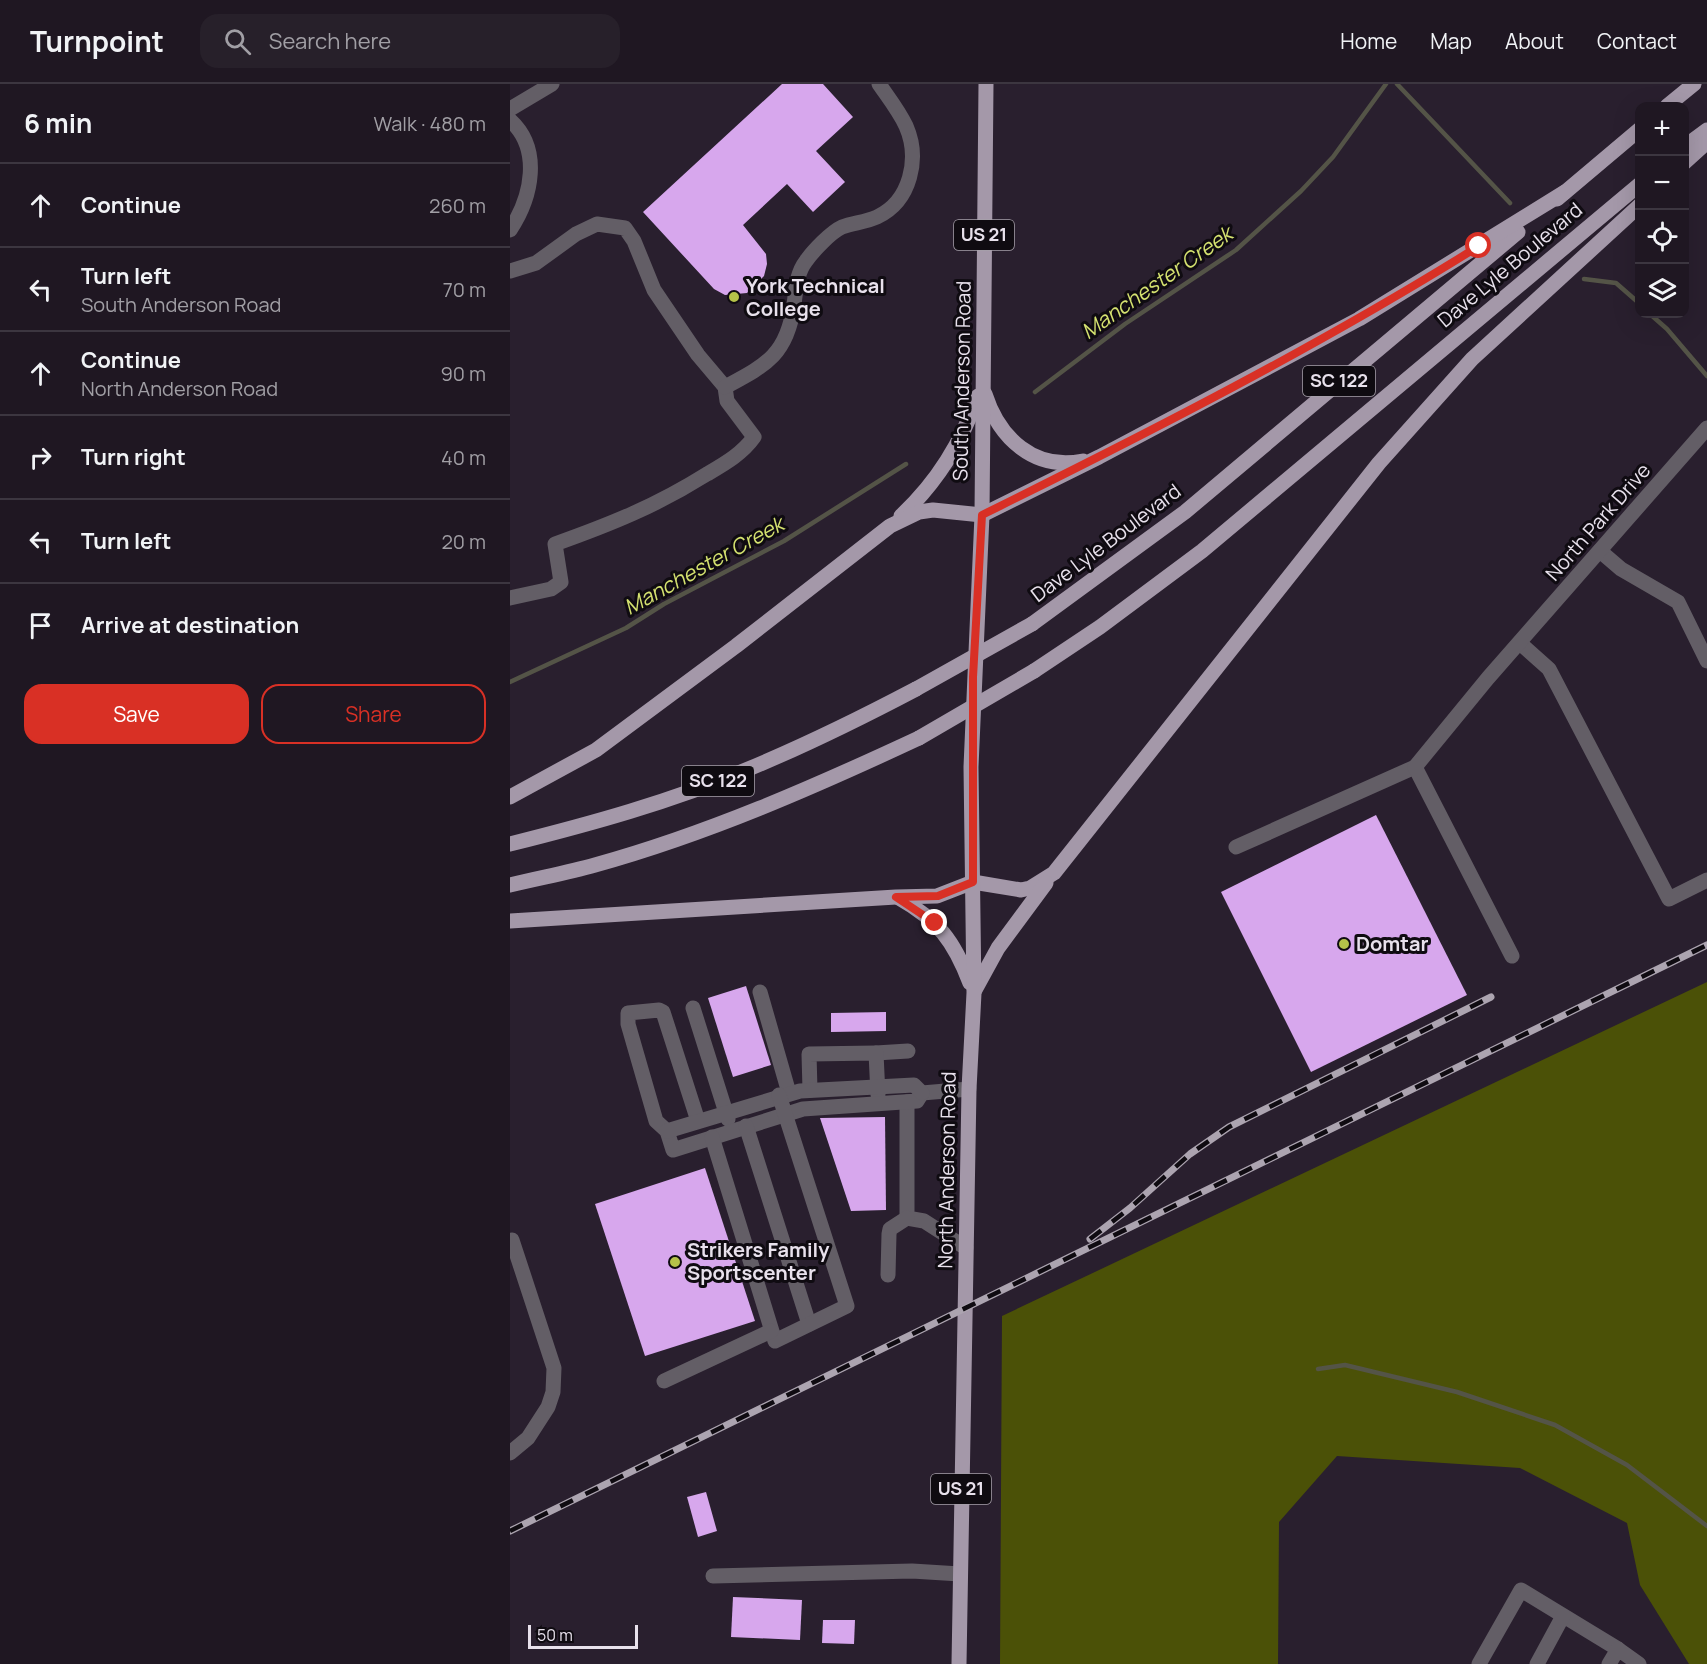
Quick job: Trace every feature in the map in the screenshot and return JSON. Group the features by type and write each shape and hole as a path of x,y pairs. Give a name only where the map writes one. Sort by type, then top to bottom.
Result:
{"main road":[{"name":"South Anderson Road","path":"973,677 982,515 986,84"},
{"path":"1672,102 1694,84"},
{"path":"1689,143 1707,130"},
{"name":"Dave Lyle Boulevard","path":"510,844 593,822 725,778 830,733 916,689 1032,624 1185,512 1635,133"},
{"path":"1689,158 1707,142"},
{"name":"Dave Lyle Boulevard","path":"510,885 596,865 731,820 807,790 919,738 1034,670 1100,627 1202,551 1635,188"},
{"path":"890,526 919,512 933,510 982,515 1099,457 1359,319 1565,192"},
{"path":"974,993 1013,926 1393,446 1472,359 1635,210"},
{"path":"982,385 990,407 1002,429 1014,444 1029,455 1063,463 1099,457"},
{"path":"510,797 596,750 718,660 890,526 922,495 943,469 960,441 982,385"},
{"name":"North Anderson Road","path":"959,1664 969,1089 974,993 973,677"},
{"path":"510,921 938,896 973,882 1021,890 1030,888 1054,873"},
{"path":"896,897 928,916 949,938 963,963 974,993"}],"street":[{"path":"510,109 552,84"},
{"path":"725,387 775,356 792,319 796,281 806,261 840,228 879,216 904,192 910,176 913,154 906,127 879,84"},
{"path":"510,120 519,128 529,149 531,176 521,210 510,230"},
{"path":"510,271 536,263 576,234 597,224 625,228 634,241 654,290 698,355 725,387 727,401 754,437 747,447 667,500 637,514 555,544 561,582 551,589 510,598"},
{"name":"North Park Drive","path":"1416,767 1488,678 1521,644 1707,428"},
{"path":"1600,551 1621,569 1678,602 1707,661"},
{"path":"1521,644 1549,669 1669,899 1707,880"},
{"path":"1236,847 1416,767 1512,956"},
{"path":"663,1381 773,1336 809,1324 847,1306 784,1114 784,1094 760,992"},
{"path":"693,1008 726,1112 739,1129 809,1324"},
{"path":"698,1121 666,1017 659,1010 632,1012 627,1018 628,1024 656,1120 667,1131 673,1150 803,1109 917,1101 922,1093"},
{"path":"810,1090 809,1054 908,1051"},
{"path":"876,1053 879,1104"},
{"path":"667,1131 784,1094 810,1090 914,1084 922,1093"},
{"path":"922,1093 969,1089"},
{"path":"906,1218 907,1102"},
{"path":"712,1137 773,1336"},
{"path":"888,1275 890,1229 906,1218 924,1221 966,1248"},
{"path":"510,1453 528,1438 548,1407 553,1392 554,1368 512,1240"},
{"path":"713,1576 912,1571 960,1574"},
{"path":"1479,1664 1521,1590 1639,1664"},
{"path":"1537,1664 1563,1616"},
{"path":"1609,1664 1618,1649"}],"green space":[{"path":"1707,982 1707,1664 1689,1664 1640,1585 1627,1523 1520,1468 1337,1456 1279,1522 1278,1664 1000,1664 1002,1316"}],"building":[{"path":"782,84 823,84 853,117 816,151 845,182 813,212 787,184 743,225 766,254 767,264 764,276 747,293 725,295 714,289 643,212"},
{"name":"Domtar","path":"1376,815 1467,995 1311,1072 1221,892"},
{"path":"746,986 771,1065 733,1077 708,998"},
{"path":"886,1012 886,1031 831,1032 831,1013"},
{"path":"885,1117 886,1210 851,1211 820,1118"},
{"name":"Strikers Family Sportscenter","path":"705,1168 755,1321 645,1356 595,1204"},
{"path":"706,1492 717,1531 698,1537 687,1497"},
{"path":"733,1597 802,1600 800,1640 731,1637"},
{"path":"823,1620 855,1620 854,1644 822,1643"}],"waterway":[{"name":"Manchester Creek","path":"1035,392 1125,324 1236,250 1301,191 1333,157 1386,84"},
{"path":"1397,84 1510,203"},
{"path":"1584,279 1616,283 1635,300"},
{"path":"1655,318 1667,329 1707,376"},
{"name":"Manchester Creek","path":"510,682 626,628 664,604 784,541 906,464"},
{"path":"1318,1369 1345,1365 1457,1392 1555,1425 1627,1465 1707,1526"}],"railway":[{"path":"510,1531 1707,945"},
{"path":"1090,1239 1130,1208 1190,1154 1229,1127 1491,997"}],"place":[{"name":"York Technical College","path":"734,297"},
{"name":"Domtar","path":"1344,944"},
{"name":"Strikers Family Sportscenter","path":"675,1262"}],"route":[{"path":"935,923 920,910 896,897 938,896 973,882 971,767 973,677 982,515 1099,457 1359,319 1479,246"}]}
